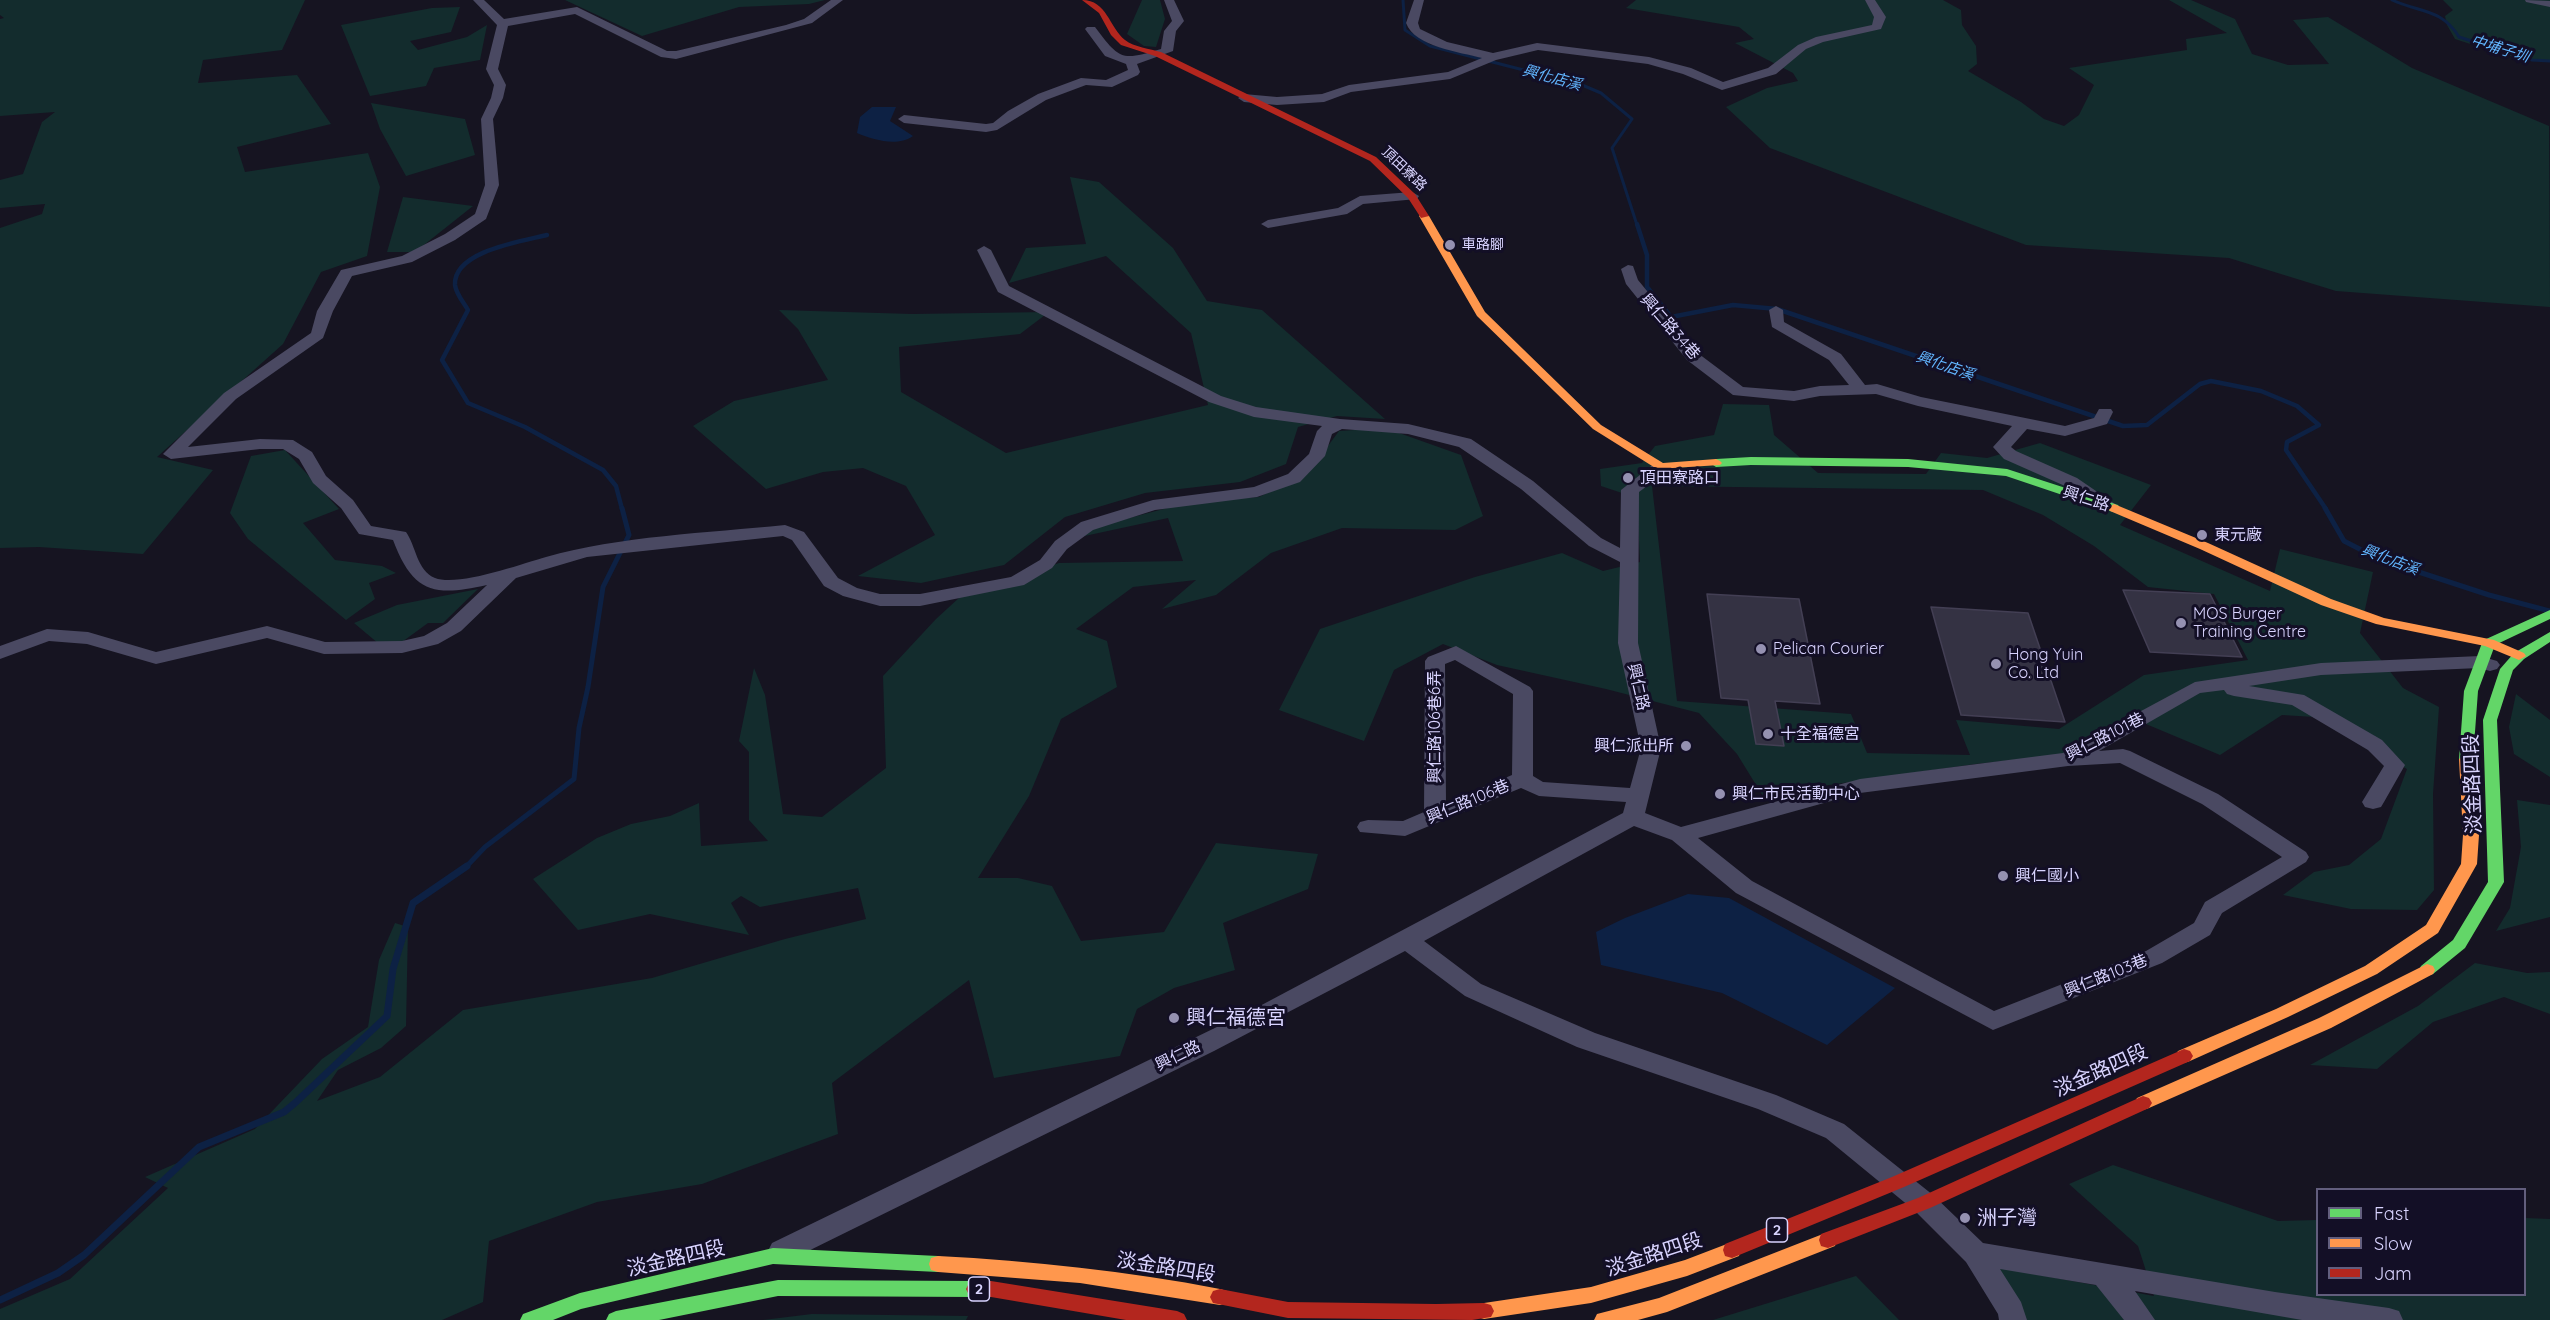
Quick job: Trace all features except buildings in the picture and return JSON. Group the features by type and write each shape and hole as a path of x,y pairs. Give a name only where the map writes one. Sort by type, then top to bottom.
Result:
{"main road":[{"name":"頂田寮路","path":"1086,0 1102,12 1114,33 1124,43 1158,54 1373,159 1412,196 1481,315 1598,427 1661,467"},
{"name":"興仁路","path":"1661,467 1751,461 1908,463 2007,473 2111,507 2204,546 2326,602 2381,621 2489,643 2513,663"},
{"path":"2489,643 2548,615"},
{"path":"2513,663 2550,636"},
{"name":"淡金路四段","path":"530,1320 580,1301 772,1256 1017,1268 1145,1281 1288,1310 1436,1313 1493,1311 1592,1295 1687,1268 1898,1182 2282,1013 2371,970 2432,929 2457,889 2469,864 2471,835 2465,748 2471,691 2489,643"},
{"name":"淡金路四段","path":"1604,1320 1660,1306 1924,1203 2325,1023 2424,972 2459,944 2496,882 2490,720 2513,663"},
{"name":"2","path":"616,1320 778,1288 991,1289 1178,1320"}],"street":[{"path":"478,0 503,24"},
{"path":"503,24 534,16 577,10 665,55 676,55 808,21 838,0"},
{"path":"1091,29 1109,54 1131,62 1167,51 1170,31 1178,21 1169,0"},
{"path":"1419,0 1412,23 1415,31 1443,45 1493,57"},
{"path":"1244,98 1277,101 1324,99 1349,89 1450,75 1493,57 1514,54 1537,46 1649,61 1687,70 1722,86 1773,71 1802,47 1820,39 1877,27 1880,17 1871,6 1870,0"},
{"path":"2530,0 2550,4"},
{"path":"503,24 499,37 498,58 492,69 500,85 497,98 487,119 492,185 481,216 450,237 407,259 346,273 325,311 318,335 230,396 171,454 260,444 287,444 306,456 319,479 348,504 366,530 400,536 416,572 430,582 461,584 587,552 785,531 798,536 831,582 850,592 880,600 920,600 1017,581 1046,564 1061,545 1087,526 1153,505 1257,492 1294,478 1317,456 1325,430 1340,424"},
{"path":"904,120 986,128 997,126 1025,106 1085,81 1108,84 1134,72 1131,62"},
{"path":"1268,224 1342,211 1360,200 1412,196"},
{"path":"984,250 1003,289 1215,399 1254,412 1340,424 1408,429 1465,442 1527,485 1595,542 1629,560"},
{"name":"興仁路34巷","path":"1628,269 1630,281 1693,357 1739,392 1794,396 1820,391 1877,389 2065,431 2100,421 2105,412"},
{"path":"1776,310 1777,324 1835,357 1860,389"},
{"path":"2023,423 2001,447 2010,455 2071,482 2111,507"},
{"name":"興仁路","path":"772,1256 906,1188 1263,1015 1406,940 1636,807 1651,748 1628,643 1630,490 1661,467"},
{"path":"0,652 47,635 88,638 156,658 267,632 324,648 372,650 402,647 431,640 454,627 510,573"},
{"name":"興仁路106巷6弄","path":"1436,815 1435,661 1456,652 1523,691 1522,779"},
{"name":"興仁路101巷","path":"1680,835 1860,786 2068,759 2195,688 2320,669 2480,662 2513,663"},
{"path":"2195,688 2245,690 2297,699 2375,745 2395,765 2373,802"},
{"name":"興仁路103巷","path":"1680,835 1744,887 1993,1021 2154,957 2202,929 2213,908 2298,857 2210,799 2123,756 2068,759"},
{"name":"興仁路106巷","path":"1368,826 1405,829 1522,779 1539,789 1636,807"},
{"path":"1636,807 1680,835"},
{"path":"1406,940 1473,990 1484,995 1586,1040 1767,1102 1835,1131 1924,1203 1976,1254 2011,1311 2013,1320"},
{"path":"1976,1254 2275,1304 2389,1320"},
{"path":"772,1256 778,1288"},
{"path":"2104,1274 2142,1320"}],"green space":[{"path":"0,0 305,0 282,50 203,60 198,83 297,75 331,124 237,147 245,172 368,153 380,187 367,256 321,272 283,344 157,457 213,470 143,554 39,547 0,548 0,228 42,214 45,204 0,208 0,180 23,174 42,122 55,112 0,116 0,19 4,18 0,15"},
{"path":"565,0 825,0 809,4 739,7 642,36"},
{"path":"1142,0 1160,0 1165,19 1156,47 1144,46 1127,34"},
{"path":"1636,0 1943,0 1961,10 1962,25 1976,46 1977,64 1968,71 2021,102 2044,119 2064,126 2079,115 2094,85 2069,68 2187,50 2186,39 2227,33 2169,0 2191,0 2235,19 2252,54 2288,65 2329,64 2293,20 2328,17 2412,68 2549,126 2550,307 2336,291 2229,258 2026,245 1770,148 1726,107 1767,88 1798,81 1793,73 1735,43 1754,39 1739,27 1626,8"},
{"path":"2443,0 2550,0 2550,62 2504,55 2455,39 2445,16 2453,10"},
{"path":"460,7 451,32 410,41 418,50 467,37 487,25 480,60 434,68 426,86 370,96 341,25 432,8"},
{"path":"371,103 465,119 475,155 406,176 380,129"},
{"path":"1070,177 1099,182 1173,248 1207,301 1262,310 1385,419 1337,416 1298,427 1286,464 1240,482 1145,493 1065,517 1004,565 921,583 858,576 935,535 906,486 863,468 823,472 766,489 693,426 734,401 828,380 798,329 779,310 912,314 1049,312 1020,334 899,347 901,392 1006,453 1208,405 1191,333 1106,256 1009,283 1026,248 1086,244"},
{"path":"403,197 473,206 415,252 387,252"},
{"path":"1723,404 1769,405 1774,435 1818,473 1926,474 1941,453 1987,458 2040,443 2151,485 2120,525 2270,591 2280,549 2373,572 2360,633 2403,688 2439,707 2433,794 2434,890 2417,910 2351,909 2283,895 2314,872 2349,865 2381,839 2407,769 2314,717 2282,715 2220,755 2134,719 2062,755 1975,764 1822,786 1766,801 1737,754 1699,713 1606,689 1497,665 1443,644 1394,670 1364,741 1279,710 1320,629 1475,577 1562,553 1603,571 1640,562 1637,498 1601,486 1600,469 1642,463 1655,446 1714,435","holes":["1652,486 1983,490 2043,515 2094,546 2148,587 2214,594 2248,660 2144,675 2059,729 1956,720 1970,755 1867,753 1851,714 1677,701"]},
{"path":"1385,428 1461,455 1483,516 1455,530 1342,528 1271,553 1216,595 1162,609 1196,580 1133,587 1076,629 1107,641 1117,687 1061,719 1029,796 978,878 1018,878 1052,886 1081,941 1164,932 1216,843 1318,854 1308,889 1223,923 1235,970 1174,988 1137,1009 1120,1056 994,1078 969,980 832,1083 838,1134 702,1184 597,1202 489,1241 483,1302 442,1320 0,1320 0,1309 70,1279 168,1188 145,1177 255,1129 322,1059 368,1027 379,960 395,923 408,927 406,1026 381,1048 338,1070 317,1101 380,1077 463,1010 652,978 785,939 866,919 858,888 760,907 741,896 731,903 749,935 650,914 578,930 533,879 597,838 631,824 670,816 699,803 701,846 768,841 749,820 749,752 739,741 754,668 765,695 783,814 822,817 886,768 883,676 936,619 960,597 1059,563 1183,561 1168,518 1080,537 1091,528 1194,501 1259,497 1308,473 1339,431"},
{"path":"285,450 339,509 303,523 335,560 382,566 396,573 369,583 375,599 346,620 248,539 230,513 251,456"},
{"path":"478,589 443,623 428,623 402,642 379,644 354,623 397,605"},
{"path":"2516,694 2550,720 2550,777 2514,754 2509,727"},
{"path":"2517,800 2550,805 2550,917 2496,931 2510,908 2521,847"},
{"path":"2475,963 2527,973 2550,972 2550,1014 2504,997 2433,1022 2377,1069 2310,1065 2418,1006"},
{"path":"2113,1165 2278,1221 2316,1220 2316,1296 2526,1296 2526,1218 2550,1219 2550,1320 2017,1320 1996,1267 2154,1296 2138,1246 2069,1184"},
{"path":"1856,1276 1899,1320 1713,1320"},
{"path":"812,1314 968,1316 966,1320 763,1320"}],"water":[{"path":"872,107 896,107 890,121 913,136 893,142 857,133 860,117"},
{"path":"1688,894 1729,898 1895,988 1827,1045 1722,993 1601,965 1596,932 1625,918"}],"waterway":[{"name":"興化店溪","path":"1403,0 1405,30 1430,46 1582,85 1601,93 1632,119 1612,148 1637,225"},
{"name":"中埔子圳","path":"2392,0 2437,16 2445,21 2459,37 2532,60 2550,61"},
{"name":"興化店溪","path":"1637,224 1647,255 1647,287 1671,317 1733,305 1777,309 2123,426 2147,425 2200,384 2211,381 2261,391 2297,406 2319,425 2287,442 2286,450 2326,509"},
{"path":"547,235 491,249 465,264 457,273 455,285 458,295 468,310 442,360 468,403 525,427 603,470 616,486 622,509"},
{"path":"467,866 485,847 574,779 579,728 588,687 603,587 629,535 622,508"},
{"name":"興化店溪","path":"2325,508 2344,541 2379,559 2489,595 2550,611"},
{"path":"0,1300 58,1273 84,1255 199,1147 284,1112 295,1103 387,1016 393,969 413,903 467,866"}],"traffic: fast":[{"path":"1716,463 1751,461 1908,463 2007,473 2114,508"},
{"path":"2466,759 2471,691 2489,643 2550,614"},
{"path":"2427,970 2459,944 2496,882 2490,720 2507,669 2519,656 2550,636"},
{"path":"530,1320 580,1301 773,1256 938,1264"},
{"path":"616,1320 778,1288 976,1289"}],"traffic: slow":[{"path":"1424,216 1481,314 1597,427 1661,467 1716,463"},
{"path":"2114,508 2326,602 2381,621 2489,643 2519,656"},
{"path":"2184,1056 2282,1013 2371,970 2432,929 2469,864 2471,835 2466,759"},
{"path":"2143,1103 2325,1023 2427,970"},
{"path":"1604,1320 1660,1306 1828,1240"},
{"path":"1484,1311 1591,1295 1687,1268 1732,1250"},
{"path":"938,1264 1080,1275 1220,1297"}],"traffic: jam":[{"path":"1086,0 1102,12 1114,33 1124,43 1158,54 1373,159 1412,196 1424,216"},
{"path":"1732,1250 1898,1182 2184,1056"},
{"path":"1828,1240 1924,1203 2143,1103"},
{"path":"976,1289 991,1289 1177,1320"},
{"path":"1220,1297 1288,1310 1436,1313 1484,1311"}],"place":[{"name":"車路腳","path":"1450,245"},
{"name":"頂田寮路口","path":"1628,478"},
{"name":"東元廠","path":"2202,535"},
{"name":"MOS Burger Training Centre","path":"2181,623"},
{"name":"Pelican Courier","path":"1761,649"},
{"name":"Hong Yuin Co. Ltd","path":"1996,664"},
{"name":"十全福德宮","path":"1768,734"},
{"name":"興仁派出所","path":"1686,746"},
{"name":"興仁市民活動中心","path":"1720,794"},
{"name":"興仁國小","path":"2003,876"},
{"name":"興仁福德宮","path":"1174,1018"},
{"name":"洲子灣","path":"1965,1218"}]}
